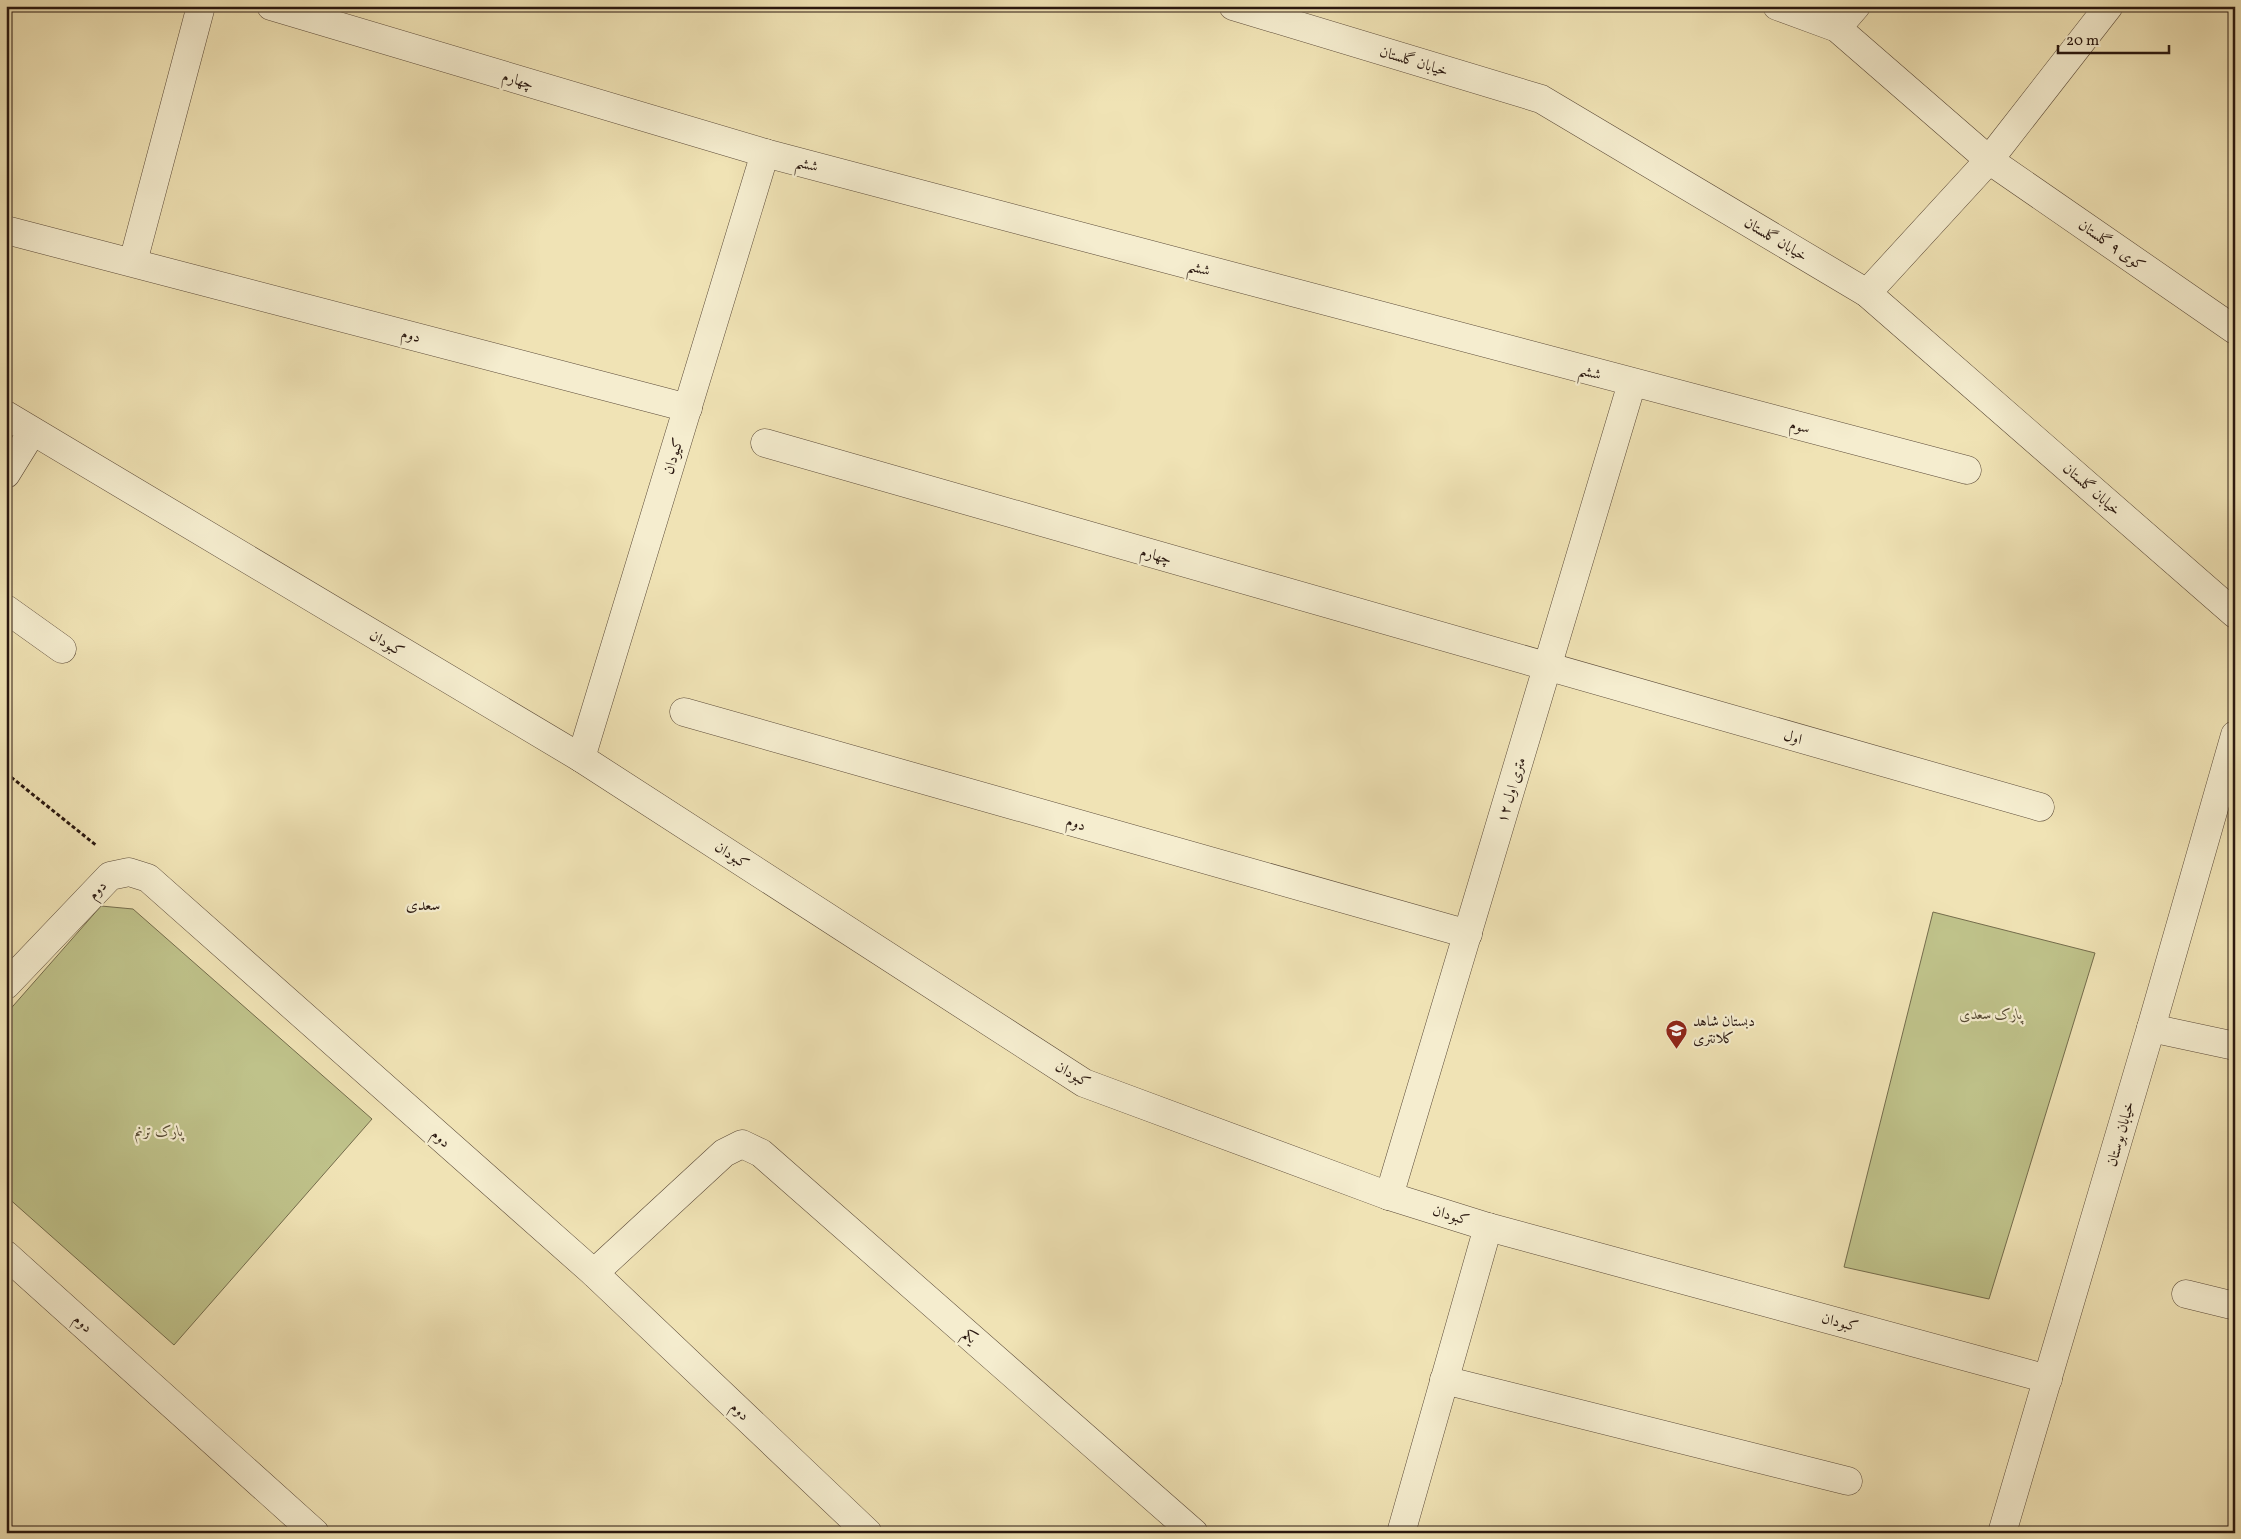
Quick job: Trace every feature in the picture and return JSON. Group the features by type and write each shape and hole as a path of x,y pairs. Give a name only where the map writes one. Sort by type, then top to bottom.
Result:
{"street":[{"path":"133,262 201,6"},
{"name":"چهارم","path":"271,6 765,153"},
{"name":"خیابان گلستان","path":"1233,6 1540,100 1867,293 2235,614"},
{"path":"1777,6 1837,28 1856,6"},
{"path":"1867,293 1989,160 2109,6"},
{"name":"کوی ۹ گلستان","path":"1837,28 1989,160 2235,330"},
{"name":"ششم","path":"765,153 1632,383"},
{"name":"کیودان","path":"581,758 765,153"},
{"name":"دوم","path":"6,230 688,408"},
{"name":"سوم","path":"1632,383 1968,470"},
{"name":"۱۲ متری اول","path":"1389,1196 1632,383"},
{"name":"کبودان","path":"6,415 581,758 1084,1083 1389,1196 1488,1227 2048,1379"},
{"path":"6,474 32,432"},
{"name":"چهارم","path":"765,443 1547,667"},
{"path":"6,609 62,649"},
{"name":"اول","path":"1547,667 2040,808"},
{"name":"دوم","path":"684,712 1468,934"},
{"name":"خیابان بوستان","path":"2002,1533 2151,1028 2235,734"},
{"name":"دوم","path":"6,985 110,876 129,872 148,878 594,1273 868,1533"},
{"path":"2151,1028 2235,1046"},
{"name":"یکم","path":"594,1273 724,1153 742,1144 761,1152 1194,1533"},
{"name":"کبودان","path":"1401,1533 1488,1227"},
{"name":"دوم","path":"6,1255 315,1533"},
{"path":"2186,1294 2235,1306"},
{"path":"1444,1380 1848,1480"}],"path":[{"path":"6,773 129,872"}],"green space":[{"name":"پارک ترنم","path":"101,906 133,909 372,1119 174,1345 6,1196 6,1014"},
{"name":"پارک سعدی","path":"1933,912 2095,953 1989,1299 1844,1267"}],"place":[{"name":"دبستان شاهد کلانتری","path":"1677,1049"}],"district":[{"name":"سعدی","path":"423,904"}]}
